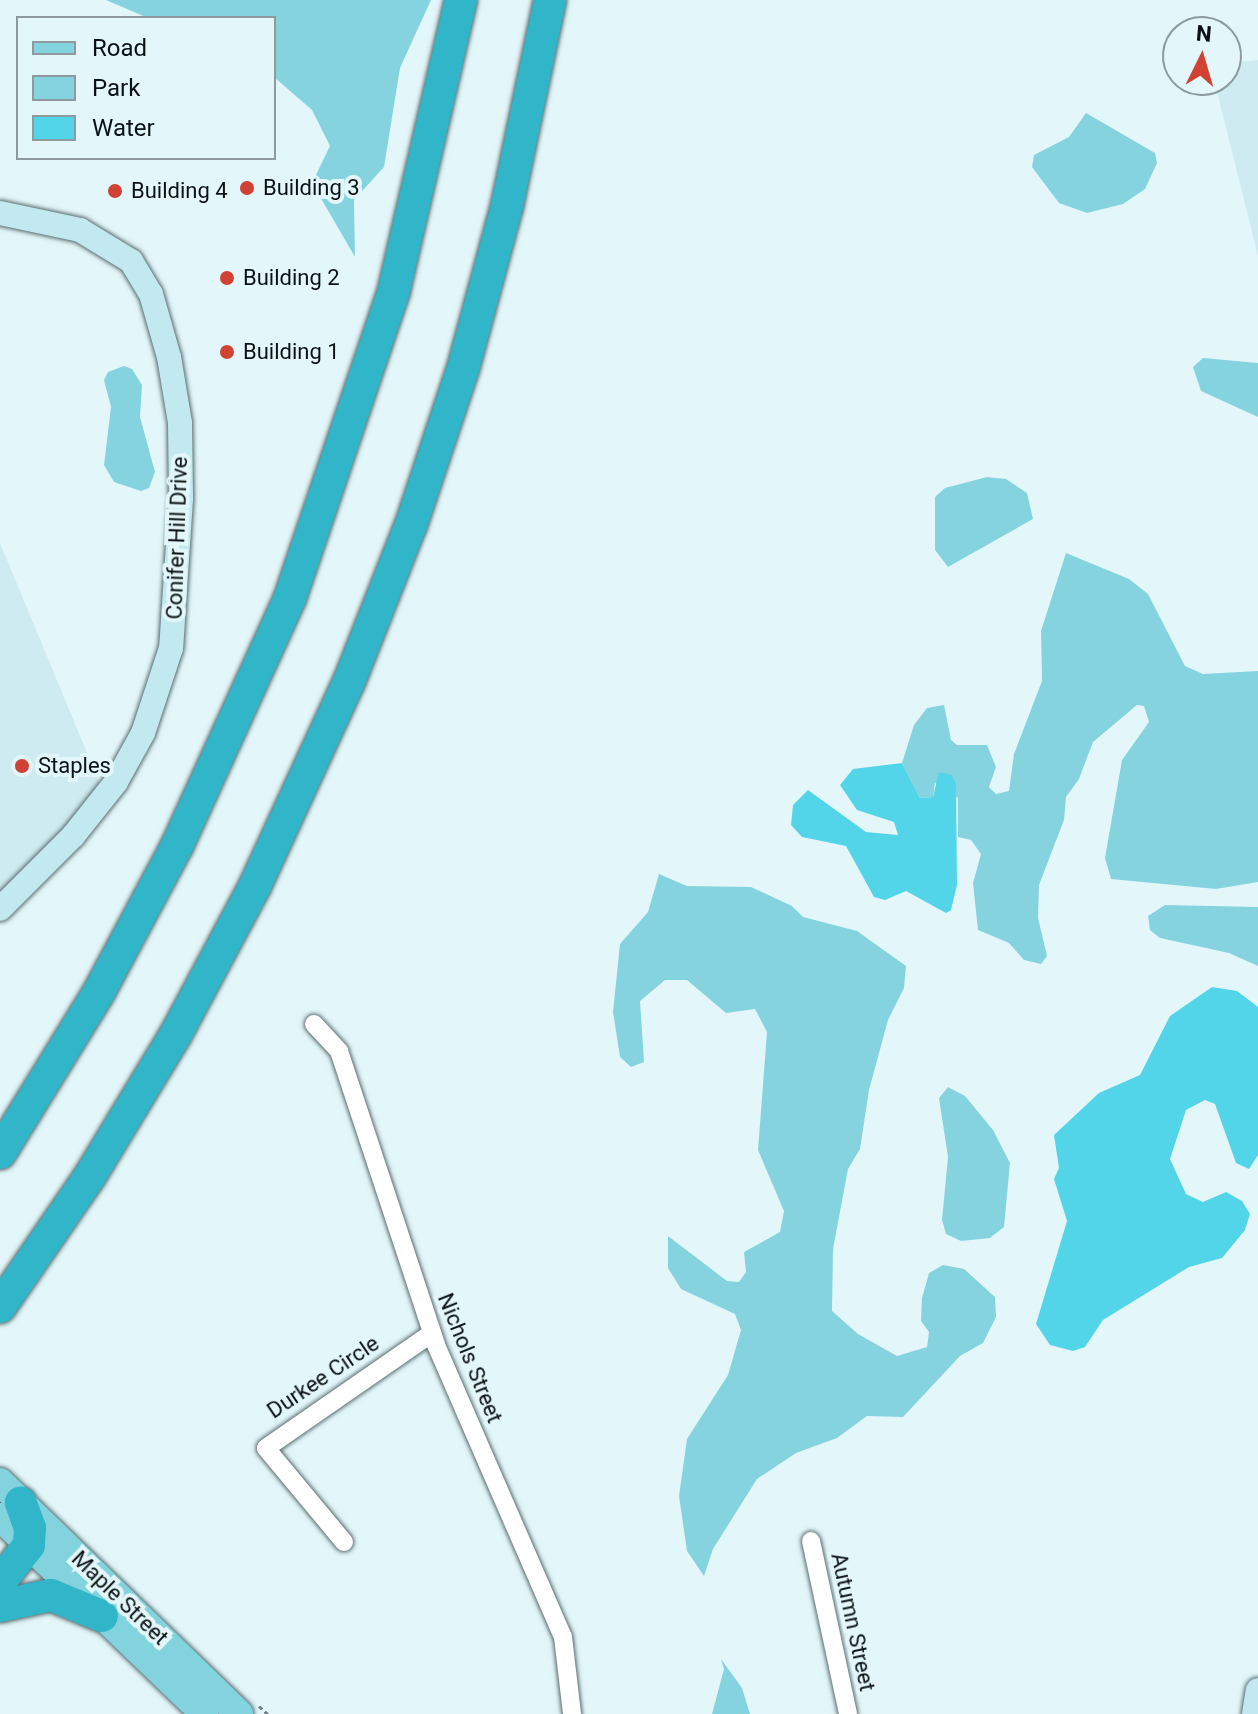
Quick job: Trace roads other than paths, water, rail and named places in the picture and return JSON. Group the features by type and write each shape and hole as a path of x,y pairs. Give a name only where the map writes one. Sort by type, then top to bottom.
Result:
{"highway":[{"path":"0,1153 93,1002 177,846 290,598 394,290 461,0"},
{"path":"0,1307 90,1176 176,1034 262,873 349,682 411,525 467,355 507,206 550,0"},
{"path":"0,1582 29,1545 30,1528 7,1501"},
{"path":"0,1606 51,1595 102,1616"}],"main road":[{"name":"Maple Street","path":"7,1501 239,1714"},
{"name":"Maple Street","path":"29,1545 205,1714"}],"street":[{"name":"Conifer Hill Drive","path":"0,213 80,230 131,261 151,294 169,357 180,423 181,499 171,648 143,733 116,782 73,836 0,909"},
{"name":"Nichols Street","path":"314,1024 339,1051 432,1333 563,1637 572,1714"},
{"name":"Durkee Circle","path":"344,1542 266,1448 432,1333"},
{"name":"Autumn Street","path":"811,1541 848,1714"},
{"path":"1254,1714 1258,1690"}],"water":[{"path":"902,763 920,798 933,797 939,772 952,775 956,784 957,885 951,910 946,913 906,891 885,900 874,897 846,846 802,837 791,825 793,805 808,790 866,832 898,835 894,822 857,810 840,785 853,769"},
{"path":"1212,987 1237,991 1258,1007 1258,1155 1249,1169 1236,1163 1215,1104 1205,1100 1186,1110 1170,1159 1186,1194 1203,1202 1226,1192 1242,1201 1250,1214 1245,1230 1222,1258 1189,1267 1103,1320 1085,1347 1073,1351 1050,1345 1036,1324 1067,1221 1054,1179 1059,1168 1054,1135 1099,1093 1140,1075 1170,1016"}],"place":[{"name":"Building 3","path":"247,188"},
{"name":"Building 4","path":"115,191"},
{"name":"Building 2","path":"227,278"},
{"name":"Building 1","path":"227,352"},
{"name":"Staples","path":"22,766"}]}
